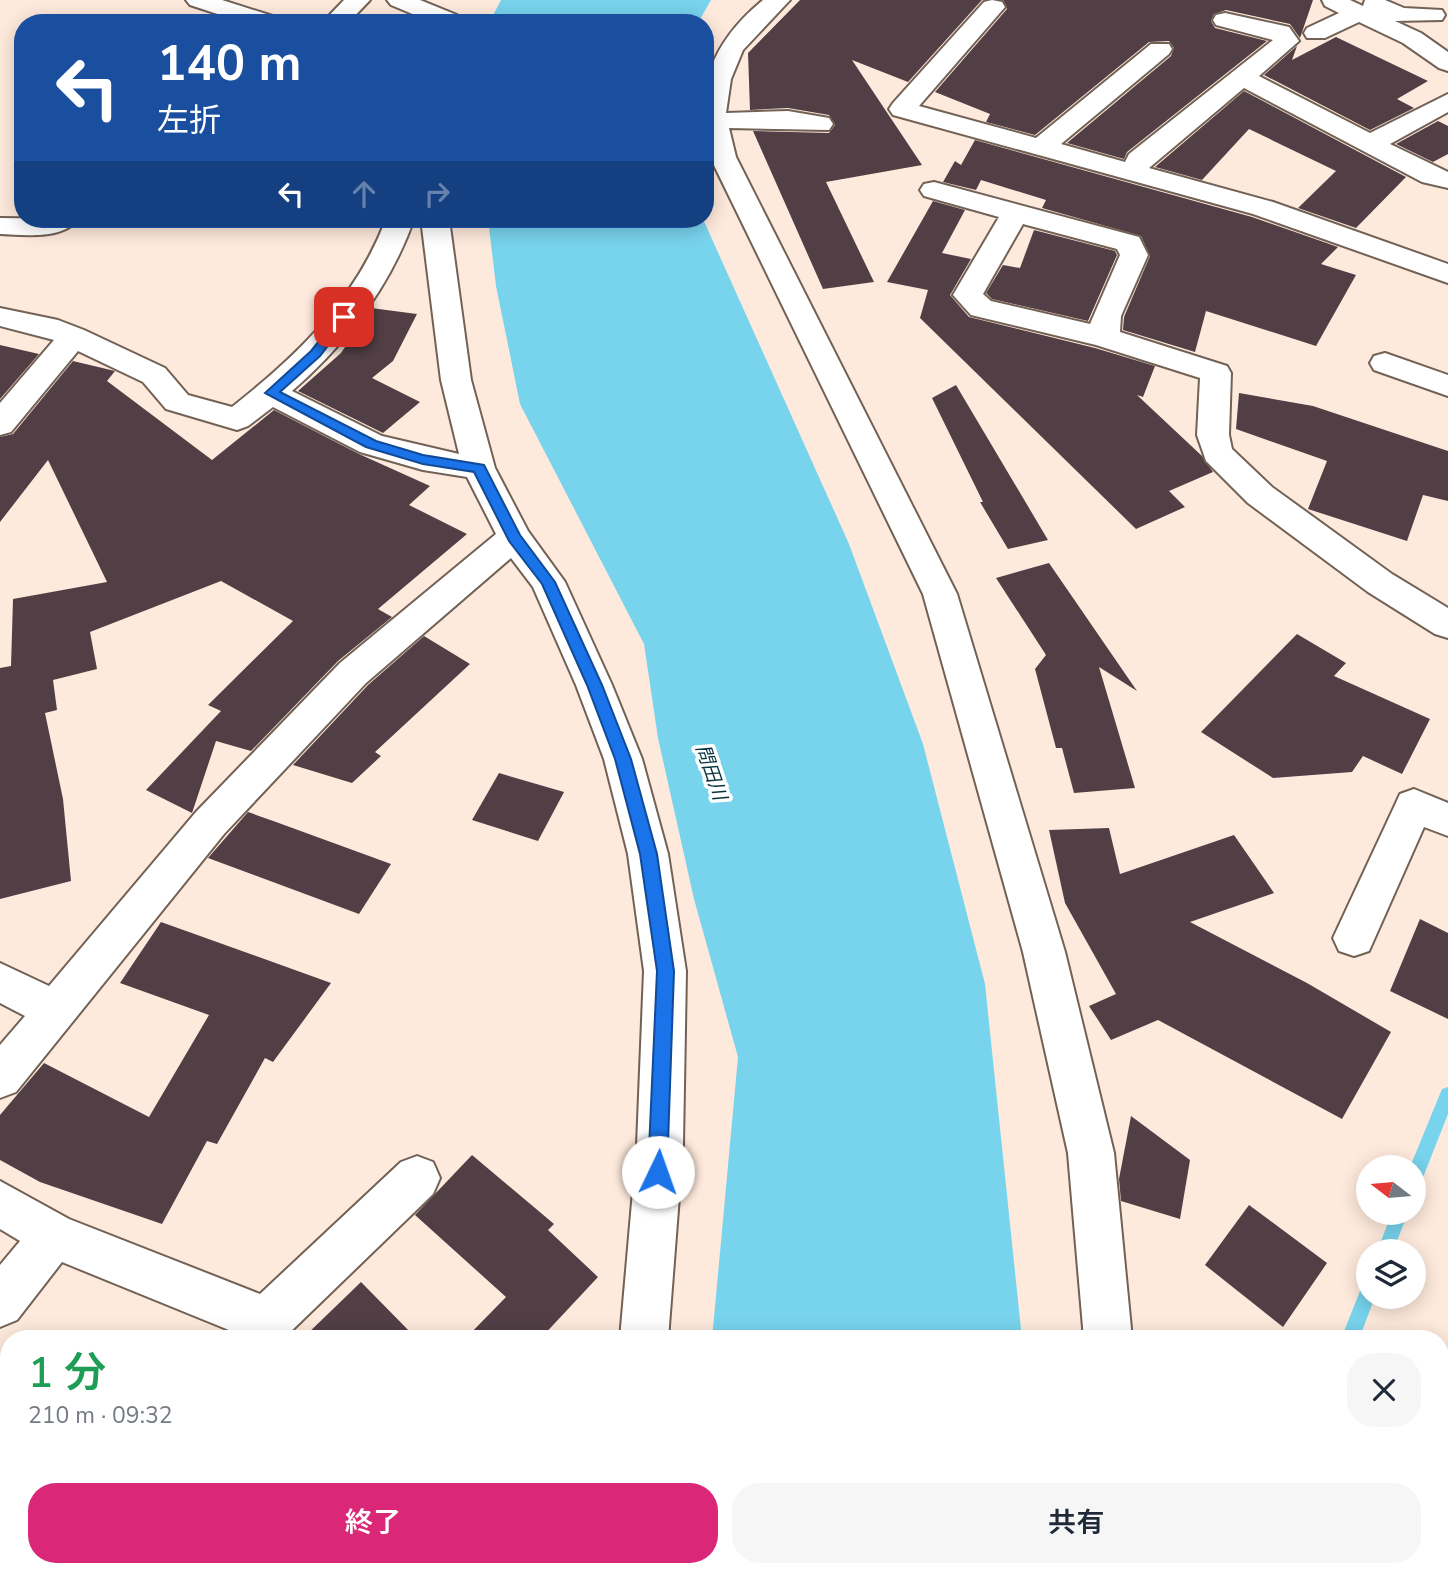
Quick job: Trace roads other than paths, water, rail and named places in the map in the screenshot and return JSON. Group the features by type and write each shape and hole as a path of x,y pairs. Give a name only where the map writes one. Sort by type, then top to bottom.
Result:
{"street":[{"path":"198,0 242,14"},
{"path":"343,14 358,0"},
{"path":"399,0 432,14"},
{"path":"454,14 466,0"},
{"path":"778,0 749,23 723,60 716,86 714,121 723,157 940,594 1044,952 1091,1153 1108,1330"},
{"path":"1402,0 1427,10"},
{"path":"1333,1 1401,15 1427,10"},
{"path":"1316,33 1361,6"},
{"path":"1361,6 1448,63"},
{"path":"882,130 993,7"},
{"path":"1134,172 1139,160 1287,41 1280,32 1226,20"},
{"path":"1040,148 1160,49"},
{"path":"950,54 979,63"},
{"path":"1242,77 1432,176 1448,180"},
{"path":"1372,143 1448,102"},
{"path":"902,109 1263,208 1448,274"},
{"path":"714,121 788,120 820,124"},
{"path":"934,190 1129,243 1134,255 1106,316 1104,337"},
{"path":"1015,213 968,295 981,308 1104,337 1216,373 1213,435 1217,453 1271,503 1380,583 1448,625"},
{"path":"0,317 47,327 73,337 154,375 177,402 237,419 315,354 359,299 397,228"},
{"path":"436,228 456,380 479,468 514,537 548,582 594,685 623,759 648,854 665,971 660,1145 645,1330"},
{"path":"0,424 14,385 73,337"},
{"path":"1385,363 1448,386"},
{"path":"271,393 371,444 423,459 479,468"},
{"path":"0,1078 210,823 353,673 514,537"},
{"path":"1354,938 1414,805 1448,820"},
{"path":"0,982 56,1011"},
{"path":"0,1203 54,1236 267,1321 417,1178"},
{"path":"0,1303 54,1236"}],"water":[{"path":"501,0 711,0 703,14 494,14"},
{"name":"問田川","path":"489,228 707,228 849,544 923,744 985,984 1021,1330 713,1330 738,1057 694,899 658,738 644,644 520,404 496,286"}],"waterway":[{"path":"1424,1155 1448,1094"},
{"path":"1390,1239 1395,1225"},
{"path":"1353,1330 1361,1309"}]}
